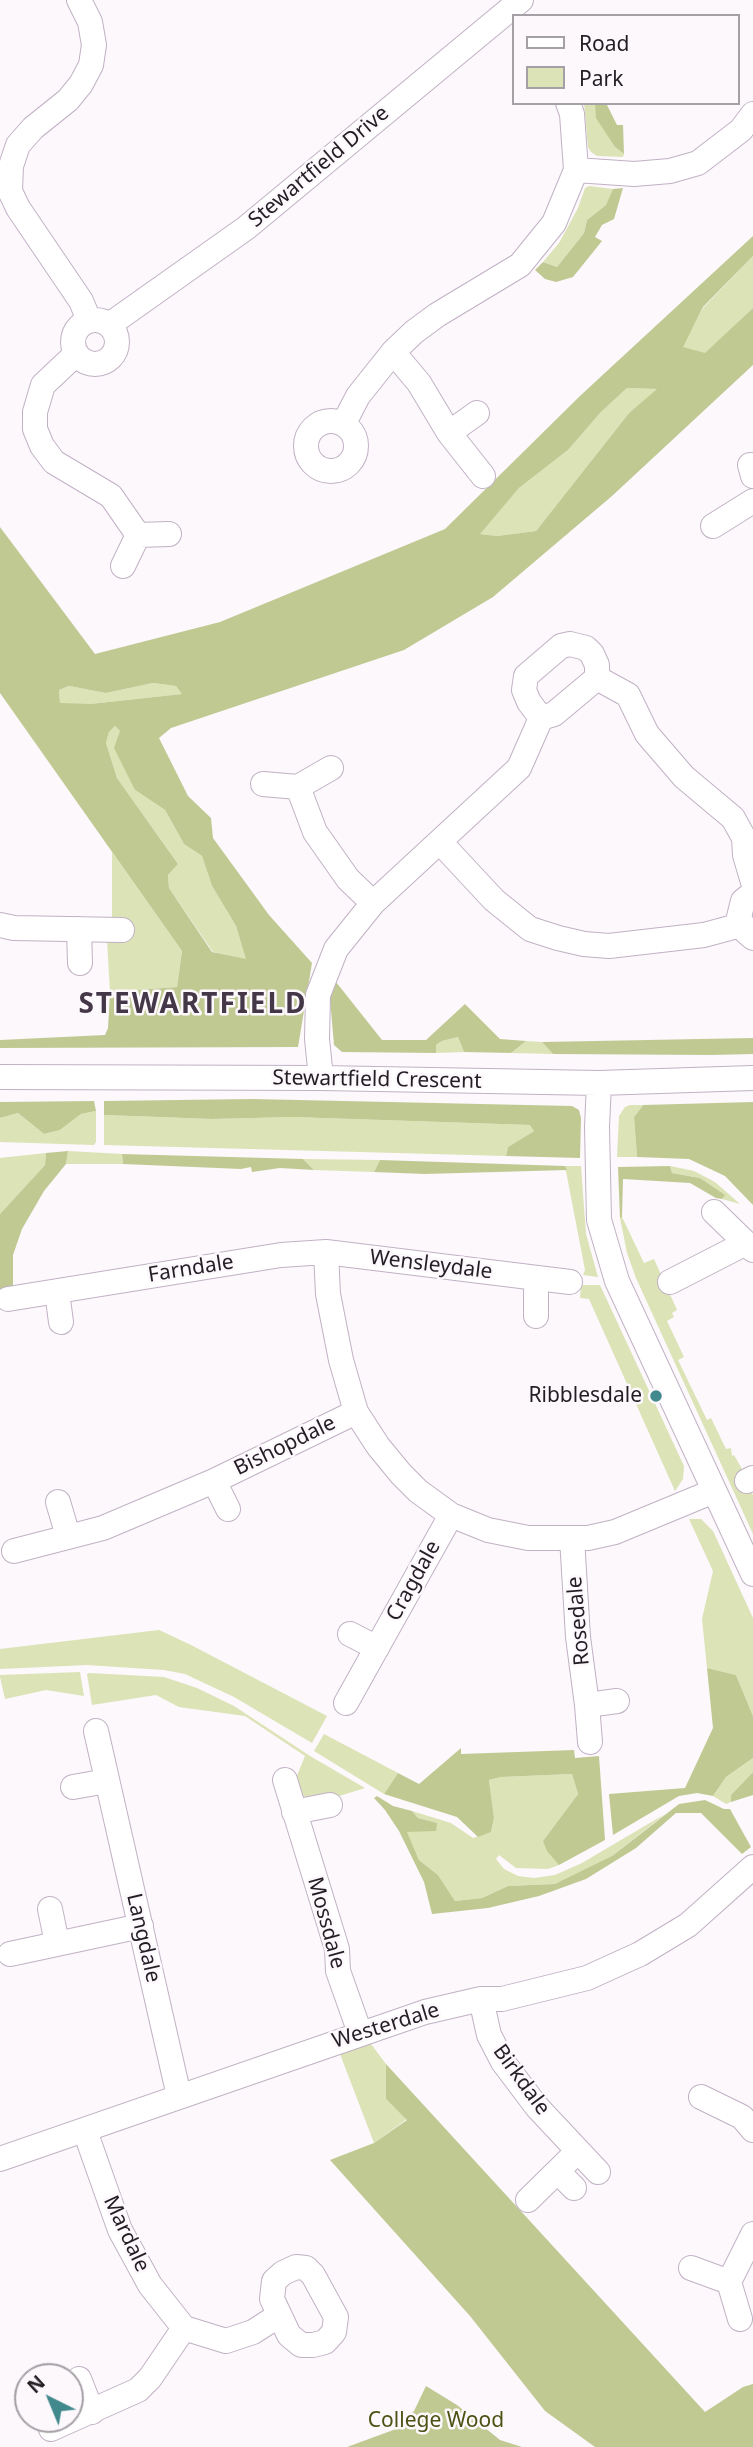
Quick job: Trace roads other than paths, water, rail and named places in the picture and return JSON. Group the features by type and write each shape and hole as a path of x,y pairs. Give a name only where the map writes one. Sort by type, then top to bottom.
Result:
{"street":[{"path":"79,0 90,22 94,45 91,65 68,100 33,128 19,145 11,166 10,191 18,208 99,323"},
{"name":"Stewartfield Drive","path":"99,323 246,228 514,10"},
{"path":"344,423 358,396 393,352 414,332 520,265 554,223 576,170 572,114 569,105"},
{"path":"576,170 634,174 670,171 698,163 741,130 753,114"},
{"path":"83,323 99,323 114,330 116,351 107,361 86,363 73,347 74,334 83,323"},
{"path":"393,352 419,383 449,433 483,476"},
{"path":"76,354 43,385 34,412 34,429 54,462 111,496 138,535"},
{"path":"449,433 477,413"},
{"path":"713,526 753,501"},
{"path":"138,535 169,534"},
{"path":"123,566 138,535"},
{"path":"541,718 524,690 526,676 561,646 569,644 586,648 597,665 597,678"},
{"path":"321,1078 317,1039 318,995 336,949 373,903 519,768 541,718 554,714 597,678"},
{"path":"597,678 628,695 648,734 684,777 733,818 744,838 745,855 753,882"},
{"path":"263,783 298,788 331,768"},
{"path":"298,788 315,832 348,879 373,903"},
{"path":"440,842 495,900 530,929 584,944 609,946 747,932 740,909 743,901 753,893"},
{"path":"0,925 122,930"},
{"path":"79,929 80,963"},
{"name":"Stewartfield Crescent","path":"0,1077 321,1078 599,1083 753,1078"},
{"path":"599,1083 599,1220 617,1281 753,1574"},
{"path":"670,1282 749,1247 714,1212"},
{"path":"326,1252 328,1294 341,1360 356,1412 378,1446 401,1474 452,1514 488,1530 528,1538 588,1538 615,1532 714,1491"},
{"name":"Wensleydale","path":"326,1252 570,1282"},
{"name":"Farndale","path":"8,1299 281,1255 326,1252"},
{"path":"536,1278 536,1316"},
{"path":"57,1292 61,1322"},
{"name":"Bishopdale","path":"14,1551 103,1528 214,1481 356,1412"},
{"name":"Bishopdale","path":"214,1481 228,1509"},
{"path":"58,1502 68,1536"},
{"name":"Cragdale","path":"346,1703 452,1514"},
{"name":"Rosedale","path":"572,1538 578,1637 590,1742"},
{"path":"350,1633 377,1648"},
{"path":"587,1704 617,1701"},
{"name":"Langdale","path":"96,1731 179,2095"},
{"name":"Mossdale","path":"285,1780 337,1949 338,1971 360,2033"},
{"path":"72,1787 107,1781"},
{"path":"294,1812 330,1805"},
{"name":"Westerdale","path":"0,2159 425,2012 481,1999 502,1999 587,1978 640,1954 688,1925 751,1872"},
{"path":"50,1909 57,1942"},
{"path":"10,1954 141,1926"},
{"name":"Birkdale","path":"481,1999 489,2035 503,2062 537,2107 598,2172"},
{"path":"701,2097 749,2118"},
{"name":"Mardale","path":"85,2131 120,2230 150,2285 184,2328"},
{"path":"528,2200 566,2180 578,2151"},
{"path":"740,2319 729,2282 753,2234"},
{"path":"691,2268 729,2282"},
{"path":"84,2415 138,2390 150,2378 184,2328 226,2341 253,2332 278,2316"},
{"path":"84,2392 92,2412"}],"place":[{"name":"Ribblesdale","path":"656,1396"}],"district":[{"name":"STEWARTFIELD","path":"193,1005"}],"park label":[{"name":"College Wood","path":"436,2421"}]}
